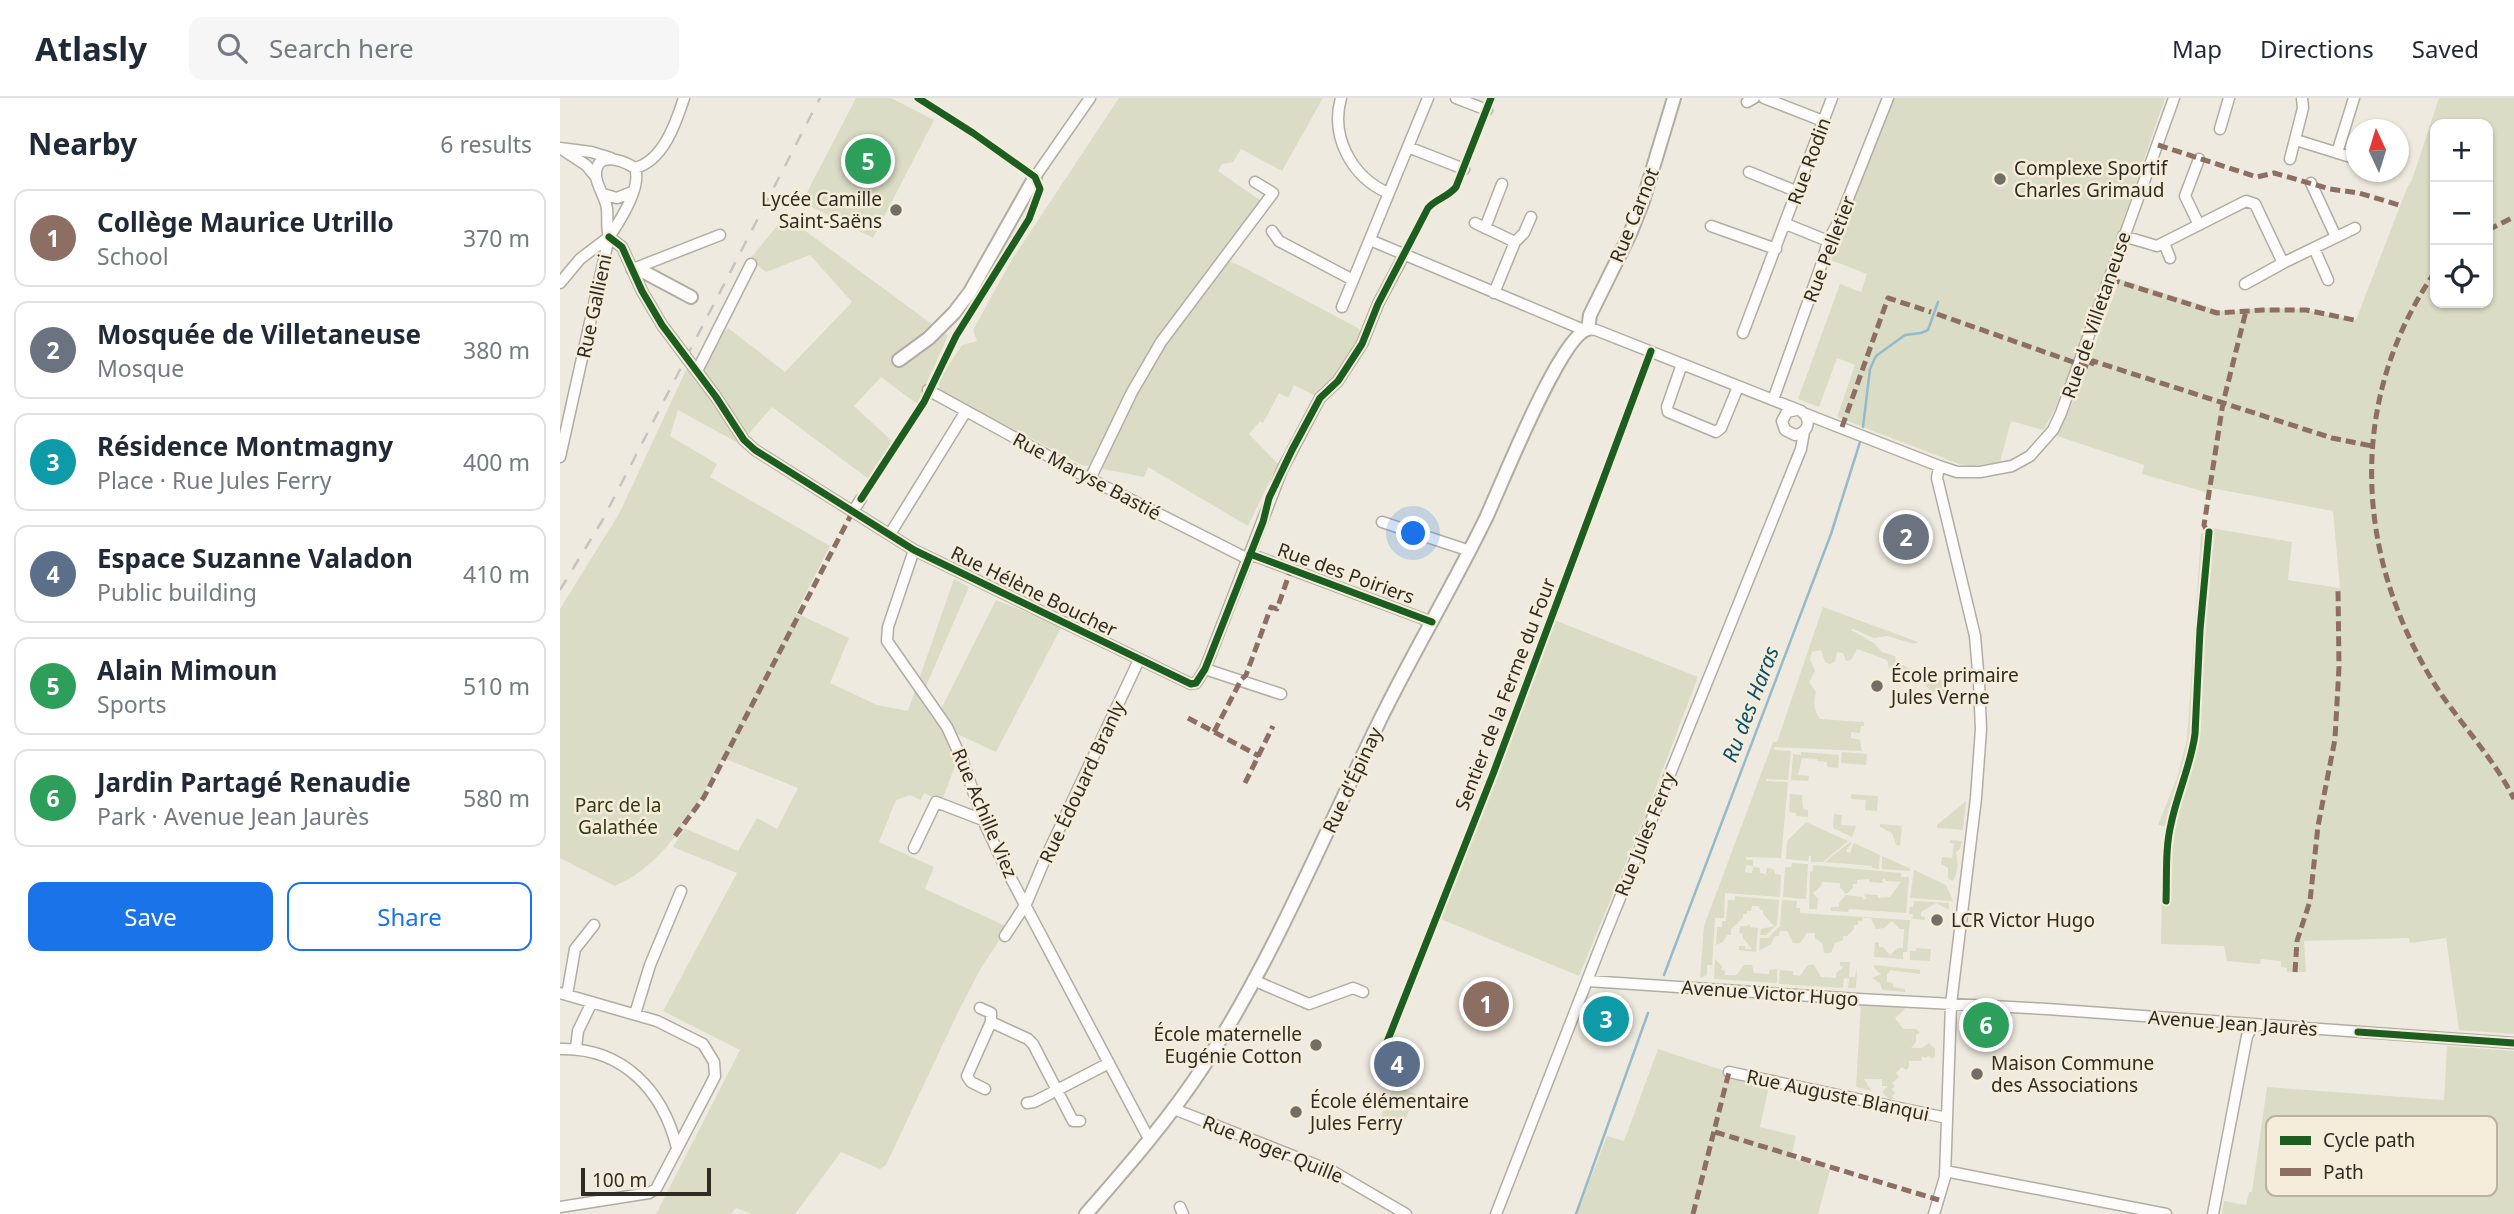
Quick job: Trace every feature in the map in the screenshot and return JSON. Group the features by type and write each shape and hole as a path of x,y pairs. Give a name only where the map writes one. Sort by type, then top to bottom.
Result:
{"main road":[{"name":"Rue Carnot","path":"1586,330 1590,315 1630,234 1643,201 1674,98"},
{"path":"899,359 929,338 970,292 1035,177"},
{"path":"633,269 691,297"},
{"name":"Rue d'Épinay","path":"1086,1214 1174,1109 1206,1063 1253,980 1316,858 1378,723 1470,551 1541,399 1571,342 1586,330"}],"street":[{"path":"560,148 591,152 635,168 643,166 663,145 684,98"},
{"path":"1035,177 1090,98"},
{"path":"1340,98 1339,128 1345,152 1368,182 1388,193"},
{"path":"1342,307 1429,98"},
{"path":"1457,98 1487,110"},
{"path":"1764,98 1823,121"},
{"name":"Rue Rodin","path":"1743,333 1832,98"},
{"name":"Rue Pelletier","path":"1773,400 1828,241 1840,219 1888,98"},
{"name":"Rue de Villetaneuse","path":"1939,466 1957,472 2002,469 2030,456 2053,430 2073,385 2123,236 2174,98"},
{"path":"2220,129 2229,98"},
{"path":"2290,159 2303,108 2302,98"},
{"path":"2337,153 2354,98"},
{"path":"2296,140 2346,156"},
{"path":"1408,147 1464,169"},
{"path":"560,148 586,165 596,177 603,194 617,198 632,192 637,180 635,168"},
{"path":"596,177 598,167 605,159 611,158"},
{"path":"2199,225 2185,196 2200,159"},
{"path":"1749,172 1798,192"},
{"path":"1090,479 1132,392 1161,342 1273,193 1255,182"},
{"path":"1485,228 1502,184"},
{"path":"2311,184 2336,237"},
{"name":"Rue Gallieni","path":"609,237 622,218 632,192"},
{"name":"Rue Gallieni","path":"561,451 609,237 603,194"},
{"path":"2123,236 2158,246 2246,201 2255,204 2283,263"},
{"path":"1494,293 1515,242 1522,236 1531,217"},
{"path":"1475,223 1515,242"},
{"name":"Rue Rodin","path":"1786,224 1828,241"},
{"path":"1711,226 1776,249"},
{"path":"2245,284 2355,228"},
{"path":"1272,231 1279,241 1353,280"},
{"path":"633,269 720,235"},
{"path":"560,282 580,258 609,237 617,241 662,325 744,440 755,450 914,550"},
{"path":"1370,240 1586,330 1596,330 1773,400 1803,419"},
{"path":"2164,243 2170,258"},
{"path":"2314,248 2329,280"},
{"path":"1281,694 1205,669 1263,522 1269,498 1292,450 1320,398 1338,381 1362,344 1378,304 1404,255"},
{"path":"697,371 751,264"},
{"path":"1682,364 1667,407 1668,412 1716,432 1721,428 1738,387"},
{"name":"Rue Maryse Bastié","path":"928,390 1090,479 1249,556"},
{"path":"1773,400 1798,456"},
{"path":"890,534 966,411"},
{"path":"1782,419 1787,412 1803,419 1826,421 1939,466 1937,478 1975,636 1980,704 1978,775 1951,1004 1945,1171 1936,1213"},
{"path":"1790,434 1797,435 1803,419"},
{"name":"Rue Jules Ferry","path":"1496,1214 1798,456 1803,419"},
{"path":"853,511 861,499"},
{"path":"1382,522 1470,551"},
{"name":"Rue Hélène Boucher","path":"914,550 1191,684 1196,683 1205,669"},
{"name":"Rue Achille Viez","path":"914,550 888,627 887,640 947,727 963,762 983,820 1149,1139"},
{"name":"Rue des Poiriers","path":"1249,556 1432,622"},
{"name":"Rue Édouard Branly","path":"1005,936 1026,904 1139,660"},
{"path":"914,849 936,802 983,820"},
{"path":"635,1014 650,965 681,891"},
{"path":"560,1207 649,1193 656,1189 715,1076 714,1062 703,1044 657,1021 563,994 575,949 594,925"},
{"path":"1253,980 1309,1004 1353,988 1363,992"},
{"name":"Avenue Victor Hugo","path":"1588,981 1951,1004"},
{"path":"576,1048 578,1031 592,1002"},
{"name":"Avenue Jean Jaurès","path":"1951,1004 2514,1043"},
{"path":"980,1008 992,1013 991,1022 967,1076 971,1082 985,1089"},
{"path":"991,1022 1028,1039 1033,1044 1073,1121 1080,1121"},
{"path":"2213,1214 2247,1036 2251,1029 2257,1026"},
{"path":"560,1049 576,1048 613,1059 645,1084 666,1113 677,1148"},
{"path":"1027,1103 1057,1091 1109,1063"},
{"name":"Rue Auguste Blanqui","path":"1729,1072 1947,1118"},
{"name":"Rue Roger Quille","path":"1174,1109 1334,1172 1406,1214"},
{"path":"1945,1171 2166,1214"}],"green space":[{"path":"856,98 891,98 934,120 873,238 802,202"},
{"path":"1119,98 1323,98 1282,171 1241,149 1233,162 1222,164 1218,171 1263,202 1223,260 1237,264 1358,328 1362,335 1336,378 1317,397 1294,385 1288,398 1279,393 1263,423 1260,421 1249,434 1278,464 1248,526 1148,467 1144,477 1082,465 939,390 939,379 962,345 977,341 973,330 1011,261"},
{"name":"Complexe Sportif Charles Grimaud","path":"1893,98 2165,98 2075,360 2054,411 2043,430 2011,421 2000,462 1971,466 1959,464 1837,417 1855,365 1837,358 1819,407 1798,399 1840,284 1861,292 1867,274 1831,260"},
{"path":"2439,98 2514,98 2514,1034 2459,1030 2446,938 2410,943 2409,938 2304,941 2306,972 2287,972 2287,968 2281,967 2281,961 2261,959 2260,964 2227,961 2224,946 2161,944 2163,844 2168,827 2158,825 2177,778 2187,739 2201,534 2211,528 2292,542 2288,580 2340,588 2333,511 2211,488 2209,493 2142,474 2144,465 2057,436 2077,393 2120,279 2225,312 2262,308 2298,309 2356,320 2430,125 2430,308 2493,308 2493,119 2432,119"},
{"name":"Parc de la Galathée","path":"785,216 948,336 917,404 881,377 854,406 894,443 870,480 772,407 740,444 678,410 670,436 717,464 710,477 830,546 796,613 849,638 830,683 877,705 908,711 954,579 969,587 920,700 935,721 996,600 1062,626 996,752 957,734 951,742 959,755 943,798 938,796 937,799 924,793 921,800 910,795 896,800 879,842 934,867 925,889 1008,927 981,968 959,1010 886,1165 880,1169 841,1152 795,1214 752,1214 736,1208 731,1214 656,1214 740,1050 663,1011 737,873 673,847 684,828 738,851 757,818 777,829 798,788 723,758 679,831 651,863 634,876 615,886 560,858 560,609 620,512 686,370 728,328 785,372 852,302 810,255 766,272 750,259"},
{"path":"1823,607 1918,642 1914,644 1887,636 1874,638 1851,630 1874,643 1882,652 1895,656 1896,663 1946,682 1945,695 1932,691 1914,677 1890,671 1887,660 1857,649 1851,660 1846,661 1843,653 1837,652 1835,661 1830,664 1825,662 1821,650 1812,652 1810,659 1815,671 1809,682 1816,692 1815,706 1818,716 1820,719 1864,722 1860,733 1851,732 1851,738 1860,740 1862,751 1774,747 1775,750 1791,751 1788,780 1766,779 1788,782 1781,858 1746,857 1746,860 1753,860 1753,866 1746,865 1745,872 1752,873 1753,867 1760,868 1760,873 1766,874 1767,868 1773,869 1757,882 1774,869 1775,874 1781,875 1780,897 1725,893 1724,918 1715,918 1712,965 1707,965 1707,975 1700,978 1704,926 1773,742 1777,742"},
{"path":"1552,619 1698,677 1645,816 1579,976 1436,917"},
{"path":"1801,752 1839,755 1838,768 1827,767 1827,762 1817,759 1802,758 1798,775 1809,776 1808,781 1791,780 1793,754 1801,755"},
{"path":"1842,752 1867,754 1866,765 1841,763"},
{"path":"1790,794 1802,795 1803,809 1808,810 1808,817 1789,812"},
{"path":"1851,794 1878,796 1877,811 1865,810 1866,800 1851,799"},
{"path":"1966,801 1963,830 1937,828 1937,825"},
{"path":"1834,814 1842,815 1841,825 1856,826 1852,837 1833,828"},
{"path":"1806,822 1848,841 1823,862 1811,862 1811,856 1808,861 1786,859 1787,841"},
{"path":"1880,824 1902,826 1900,846 1896,845 1892,833 1880,827"},
{"path":"1950,840 1962,841 1956,852 1958,867 1953,881 1948,879 1948,868 1941,864 1942,857 1952,858 1954,844 1950,843"},
{"path":"1852,843 1846,851 1850,853 1854,843 1880,855 1879,869 1825,862"},
{"path":"1882,856 1911,869 1882,869"},
{"path":"1792,863 1808,864 1806,899 1783,897 1785,867 1791,867"},
{"path":"1813,865 1901,873 1901,877 1909,877 1906,913 1849,909 1848,912 1831,911 1831,907 1839,907 1846,895 1862,897 1864,900 1864,894 1878,895 1878,898 1890,897 1901,882 1886,881 1884,878 1883,883 1869,882 1869,879 1857,880 1857,884 1853,884 1853,888 1846,894 1840,883 1822,882 1813,893 1818,899 1817,909 1809,909 1810,872 1813,871"},
{"path":"1914,870 1946,885 1953,901 1910,898"},
{"path":"1735,896 1779,900 1777,925 1766,935 1760,935 1761,929 1774,926 1759,906 1752,906 1751,911 1743,914 1743,918 1731,929 1731,935 1727,935 1723,942 1716,945 1717,927 1722,927 1722,921 1726,921 1728,900 1735,900"},
{"path":"1782,900 1797,901 1796,908 1800,908 1800,913 1910,920 1907,952 1903,952 1903,959 1874,957 1875,942 1890,955 1898,948 1903,948 1904,929 1900,929 1892,921 1884,928 1876,929 1871,918 1858,921 1858,925 1854,925 1854,929 1847,936 1843,936 1843,940 1835,943 1831,953 1824,953 1822,943 1815,938 1815,933 1807,933 1800,943 1793,943 1787,931 1780,931 1771,944 1759,951 1760,938 1768,938 1780,926"},
{"path":"1914,901 1949,903 1949,910 1936,903 1921,912 1925,920 1912,919 1913,914 1909,914"},
{"path":"1750,924 1750,927 1758,928 1756,952 1739,950 1739,946 1752,949 1743,934 1739,933 1740,926"},
{"path":"1916,948 1931,949 1930,961 1910,960 1910,951 1916,951"},
{"path":"1715,959 1722,966 1721,970 1725,971 1725,975 1737,975 1744,965 1752,965 1754,973 1769,974 1769,970 1777,969 1777,983 1714,979"},
{"path":"1840,962 1850,962 1849,977 1855,977 1857,967 1856,988 1848,988 1849,979 1844,978 1843,988 1779,984 1780,970 1793,971 1793,975 1800,976 1808,965 1814,965 1821,977 1836,978 1836,973 1844,967 1840,966"},
{"path":"1874,965 1920,970 1920,974 1890,970 1887,982 1893,983 1893,987 1905,989 1905,992 1882,990 1880,983 1872,978 1881,974"},
{"path":"1861,1004 1906,1008 1895,1018 1903,1029 1916,1029 1920,1032 1911,1048 1922,1048 1929,1043 1935,1049 1932,1059 1922,1056 1922,1061 1909,1061 1906,1070 1902,1067 1896,1073 1899,1077 1892,1083 1895,1093 1892,1096 1895,1099 1889,1099 1882,1092 1888,1086 1882,1086 1882,1079 1864,1079 1872,1091 1856,1087"},
{"path":"1596,1012 1617,1013 1609,1033 1590,1026"},
{"path":"1966,1012 2012,1014 2011,1036 1960,1033 1960,1017"},
{"path":"2447,1046 2514,1051 2514,1214 2222,1214 2224,1201 2246,1205 2249,1192 2252,1192 2267,1087 2444,1100"},
{"path":"1658,1049 1725,1071 1725,1076 1769,1086 1760,1127 1796,1136 1791,1158 1830,1170 1818,1214 1577,1214 1607,1136 1624,1141"},
{"path":"1394,1085 1416,1094 1398,1137 1376,1128"}],"waterway":[{"name":"Ru des Haras","path":"1863,427 1870,369 1876,356 1905,335 1928,330 1938,302"},
{"name":"Ru des Haras","path":"1664,975 1831,534 1860,442"},
{"name":"Ru des Haras","path":"1576,1214 1648,1013"}],"railway":[{"path":"560,590 602,521 820,98"}],"marked path":[{"path":"2158,145 2257,177 2274,173 2399,205"},
{"path":"2493,228 2514,217"},
{"path":"2110,279 2217,313 2306,310 2354,320"},
{"path":"2430,281 2407,320 2387,371 2375,422 2372,475 2376,527 2387,580 2406,631 2432,680 2496,768 2514,799"},
{"path":"1842,427 1888,298 1931,312"},
{"path":"2206,529 2204,525 2223,403 2246,311"},
{"path":"1937,314 2090,368 2093,361 2332,438 2372,446"},
{"path":"675,836 704,797 853,511"},
{"path":"1214,732 1246,675 1271,607 1277,609 1291,569"},
{"path":"2295,972 2297,941 2310,901 2318,826 2335,739 2339,667 2338,589"},
{"path":"1188,718 1259,756"},
{"path":"1245,783 1273,726"},
{"path":"1693,1214 1729,1072"},
{"path":"1715,1132 1939,1200"}],"cycle path":[{"path":"861,499 924,402 956,336 1029,219 1040,189 1035,177 918,98"},
{"path":"609,237 622,247 642,291 662,325 716,397 744,440 755,450 914,550 1191,684 1196,683 1205,669 1263,522 1269,498 1292,450 1320,398 1338,381 1362,344 1378,304 1428,208 1456,187 1491,98"},
{"name":"Sentier de la Ferme du Four","path":"1385,1047 1493,774 1651,351"},
{"path":"2166,901 2169,833 2195,734 2200,630 2209,532"},
{"path":"1250,554 1432,622"},
{"path":"2358,1032 2514,1043"}],"place":[{"name":"Alain Mimoun","path":"868,161"},
{"name":"Complexe Sportif Charles Grimaud","path":"2000,179"},
{"name":"Lycée Camille Saint-Saëns","path":"896,210"},
{"name":"Mosquée de Villetaneuse","path":"1906,537"},
{"name":"École primaire Jules Verne","path":"1877,686"},
{"name":"LCR Victor Hugo","path":"1937,920"},
{"name":"Collège Maurice Utrillo","path":"1486,1004"},
{"name":"Résidence Montmagny","path":"1606,1019"},
{"name":"Jardin Partagé Renaudie","path":"1986,1025"},
{"name":"École maternelle Eugénie Cotton","path":"1316,1045"},
{"name":"Espace Suzanne Valadon","path":"1397,1064"},
{"name":"Maison Commune des Associations","path":"1977,1074"},
{"name":"École élémentaire Jules Ferry","path":"1296,1112"}]}
